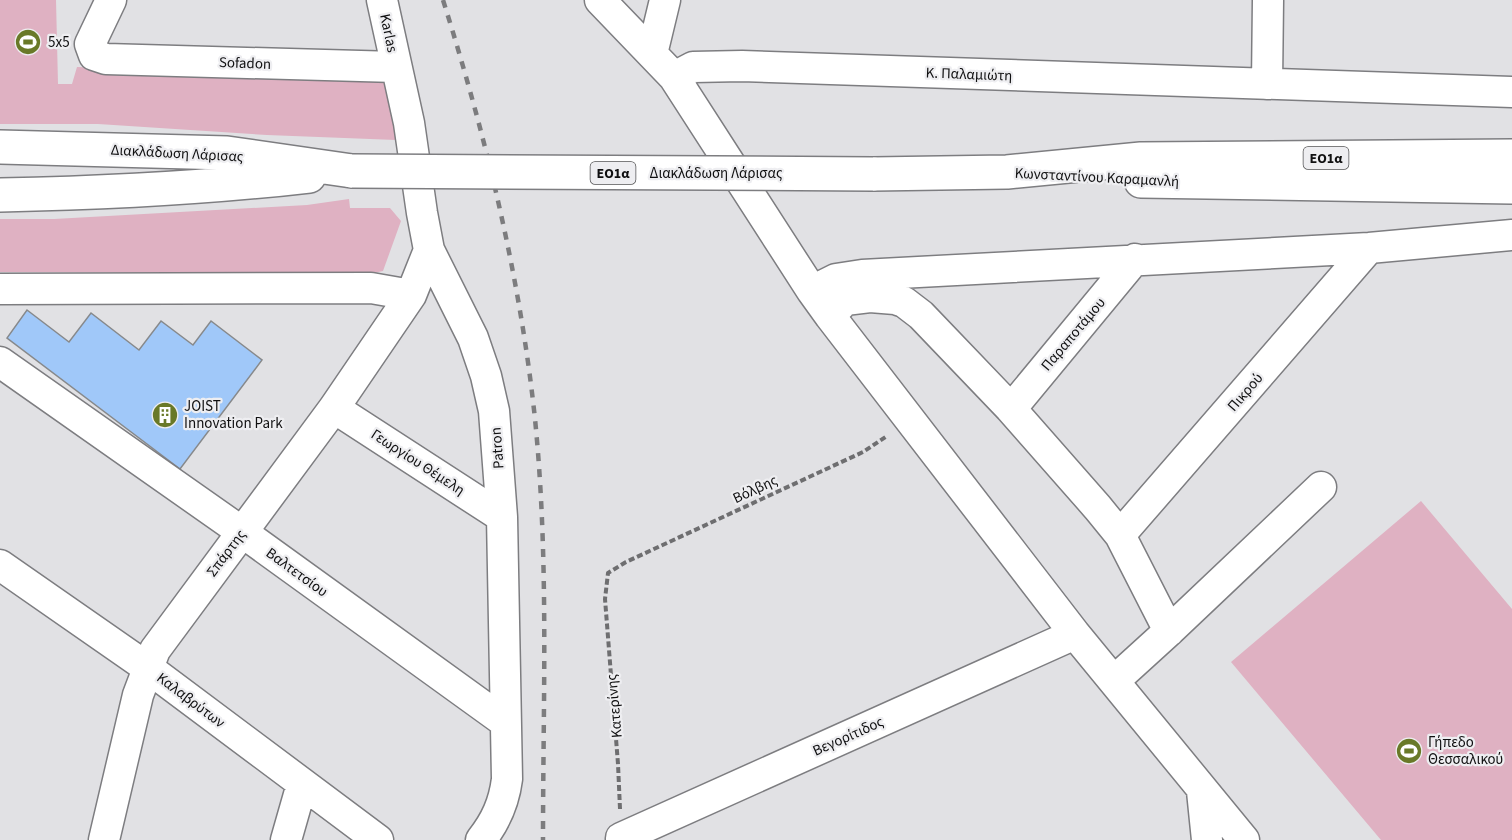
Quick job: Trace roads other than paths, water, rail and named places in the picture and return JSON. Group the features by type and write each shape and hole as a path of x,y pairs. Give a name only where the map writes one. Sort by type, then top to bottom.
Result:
{"main road":[{"name":"Διακλάδωση Λάρισας","path":"0,147 227,153 352,171"},
{"name":"Κωνσταντίνου Καραμανλή","path":"1007,172 1141,159 1512,156"},
{"name":"Διακλάδωση Λάρισας","path":"0,195 227,186 352,171 873,174 1007,172"},
{"name":"Κωνσταντίνου Καραμανλή","path":"1007,172 1141,181 1512,188"}],"street":[{"name":"Sofadon","path":"111,0 90,44 94,55 106,59 396,67"},
{"name":"Karlas","path":"382,0 396,67"},
{"path":"600,0 674,77 830,316 1075,634 1244,840"},
{"path":"652,54 665,0"},
{"path":"1267,84 1269,0"},
{"name":"Κ. Παλαμιώτη","path":"674,77 693,67 742,66 1512,92"},
{"name":"Patron","path":"396,67 413,142 429,250 464,318 486,376 494,411 502,517 506,790 496,818 482,840"},
{"path":"812,291 836,279 862,275 1369,248 1512,235"},
{"name":"Πικρού","path":"1120,535 1369,248"},
{"name":"Σπάρτης","path":"104,840 138,695 155,650 334,408 411,295 429,250"},
{"name":"Παραποτάμου","path":"1011,409 1135,260"},
{"path":"0,290 371,288 411,295"},
{"path":"830,316 845,300 888,297 904,302 921,315 1011,409 1120,535 1170,631"},
{"name":"Βαλτετσίου","path":"0,362 242,532 505,722"},
{"name":"Γεωργίου Θέμελη","path":"334,408 502,517"},
{"path":"1114,681 1170,631 1321,487"},
{"name":"Καλαβρύτων","path":"0,565 148,668 378,840"},
{"name":"Βεγορίτιδος","path":"621,839 1075,634"},
{"path":"286,840 302,784"},
{"path":"1202,791 1207,840"}],"railway":[{"path":"443,0 487,155 511,260 529,366 539,472 544,577 543,840"}],"place":[{"name":"5x5","path":"28,42"},
{"name":"JOIST Innovation Park","path":"165,415"},
{"name":"Γήπεδο Θεσσαλικού","path":"1409,751"}]}
